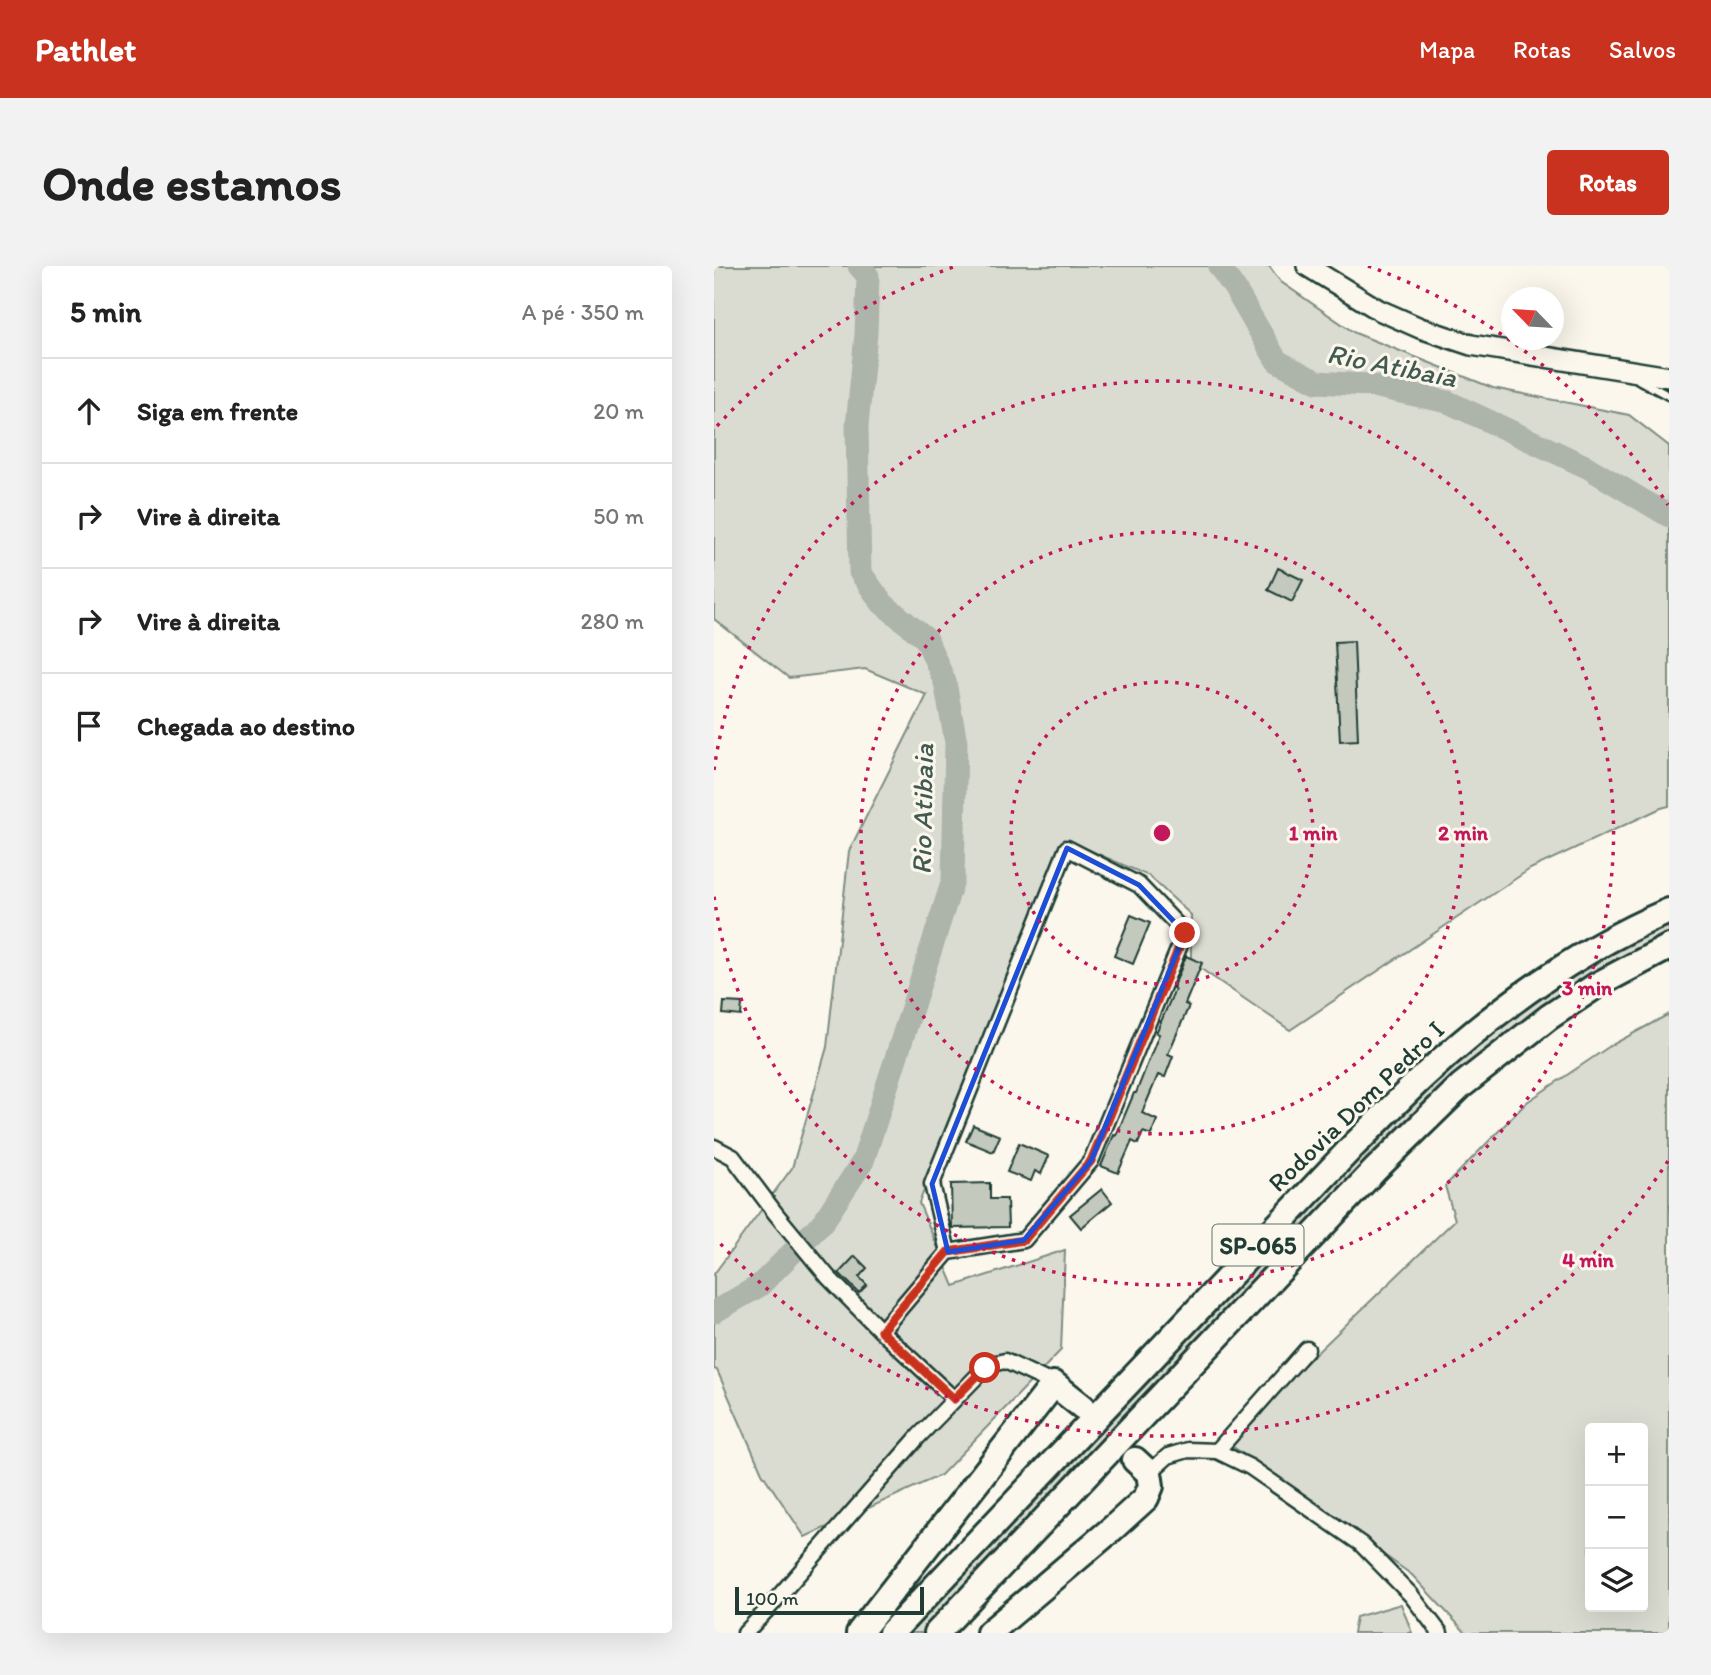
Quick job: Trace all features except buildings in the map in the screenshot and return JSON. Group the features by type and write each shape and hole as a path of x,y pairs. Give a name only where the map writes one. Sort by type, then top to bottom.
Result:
{"highway":[{"name":"Rodovia Dom Pedro I","path":"891,1633 1344,1155 1426,1074 1515,1000 1559,970 1611,939 1669,911"},
{"name":"SP-065","path":"937,1633 1375,1170 1461,1086 1549,1017 1597,985 1669,947"},
{"path":"859,1633 1054,1384 1083,1408"},
{"path":"989,1633 1146,1498 1151,1486 1142,1467"}],"street":[{"path":"1307,266 1379,310 1420,328 1471,345 1669,377"},
{"path":"881,1331 948,1252 1024,1240 1091,1161 1185,933 1139,885 1067,848 932,1184 948,1252"},
{"path":"714,1147 733,1157 828,1277 954,1399"},
{"path":"1217,1451 1307,1349"},
{"path":"745,1633 918,1437 985,1368 1005,1361 1054,1384"},
{"path":"1142,1467 1188,1450 1217,1451 1250,1467 1361,1544 1411,1595 1440,1633"}],"lane":[{"path":"1620,369 1669,396"}],"highlighted area":[{"path":"1067,848 1139,885 1185,933 1091,1161 1024,1240 948,1252 932,1184"}],"shaded area":[{"path":"714,266 1269,266 1281,282 1355,333 1493,388 1629,415 1669,446 1669,806 1530,869 1290,1030 1191,962 1191,915 1149,876 1064,839 919,1203 954,1286 1065,1250 1061,1350 941,1475 805,1537 762,1473 717,1370 714,1369 714,1274 792,1168 827,1047 849,851 927,695 865,669 789,678 714,619"},
{"path":"1669,918 1669,938 1553,1005 1067,1483 925,1633 901,1633 1404,1104 1541,990"},
{"path":"1669,1014 1669,1633 1466,1633 1412,1575 1225,1441 1455,1220 1445,1186 1527,1102 1610,1046"},
{"path":"1401,1604 1412,1633 1353,1633 1356,1617"}],"waterway":[{"name":"Rio Atibaia","path":"714,1312 759,1286 823,1222 863,1161 953,880 956,742 945,682 926,639 882,603 860,572 857,426 866,334 868,276 859,266"},
{"name":"Rio Atibaia","path":"1219,266 1277,361 1317,382 1368,385 1448,402 1587,467 1669,516"}],"tunnel":[{"path":"1083,1407 1132,1457"}],"route":[{"path":"985,1368 954,1399 881,1331 948,1252 1024,1240 1091,1161 1185,933"}]}
